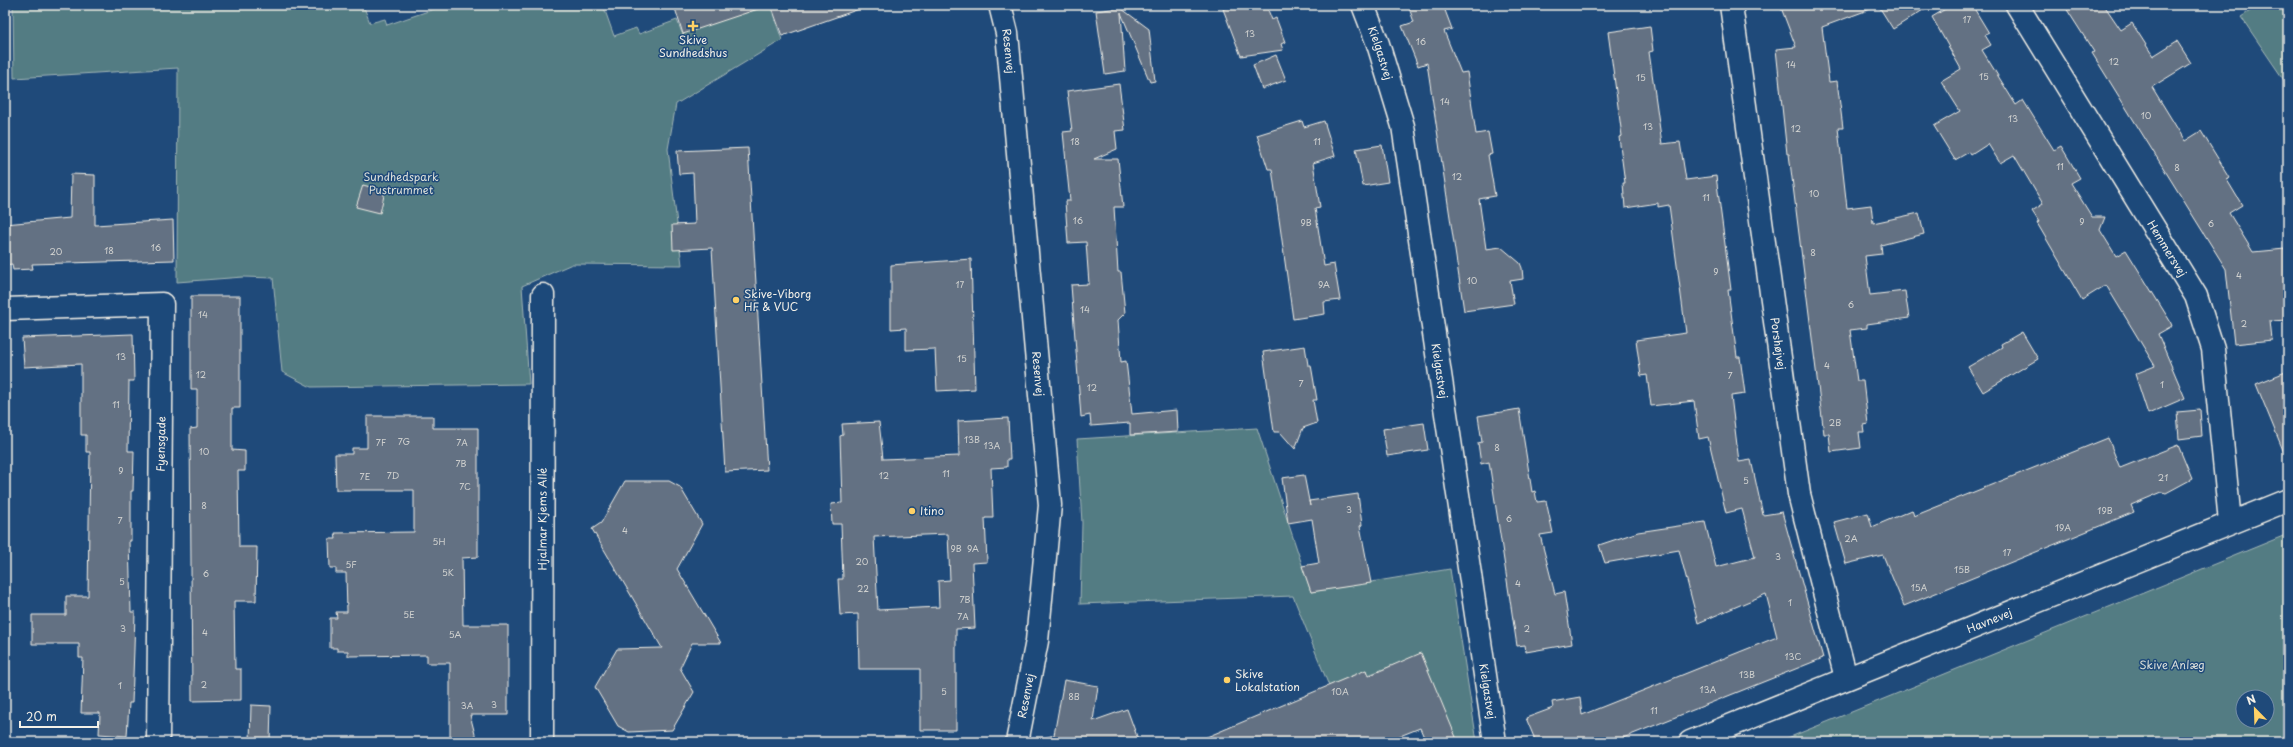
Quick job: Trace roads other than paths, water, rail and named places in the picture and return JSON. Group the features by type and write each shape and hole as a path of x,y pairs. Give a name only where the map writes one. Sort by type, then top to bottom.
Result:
{"street":[{"name":"Resenvej","path":"1000,5 1007,40 1050,505 1037,642 1017,742"},
{"name":"Kielgastvej","path":"1363,5 1378,44 1403,126 1495,742"},
{"name":"Porshøjvej","path":"1731,5 1799,494 1846,678"},
{"name":"Hemmersvej","path":"2016,5 2196,296 2213,349 2230,522"},
{"name":"Hjalmar Kjems Allé","path":"542,742 543,295"},
{"name":"Fyensgade","path":"5,309 162,304 158,742"},
{"name":"Havnevej","path":"1690,742 2230,522 2288,500"}],"place":[{"name":"Skive Sundhedshus","path":"693,26"},
{"name":"Skive-Viborg HF & VUC","path":"736,300"},
{"name":"Itino","path":"912,511"},
{"name":"Skive Lokalstation","path":"1227,680"}],"park label":[{"name":"Sundhedspark Pustrummet","path":"401,183"},
{"name":"Skive Anlæg","path":"2172,665"}]}
